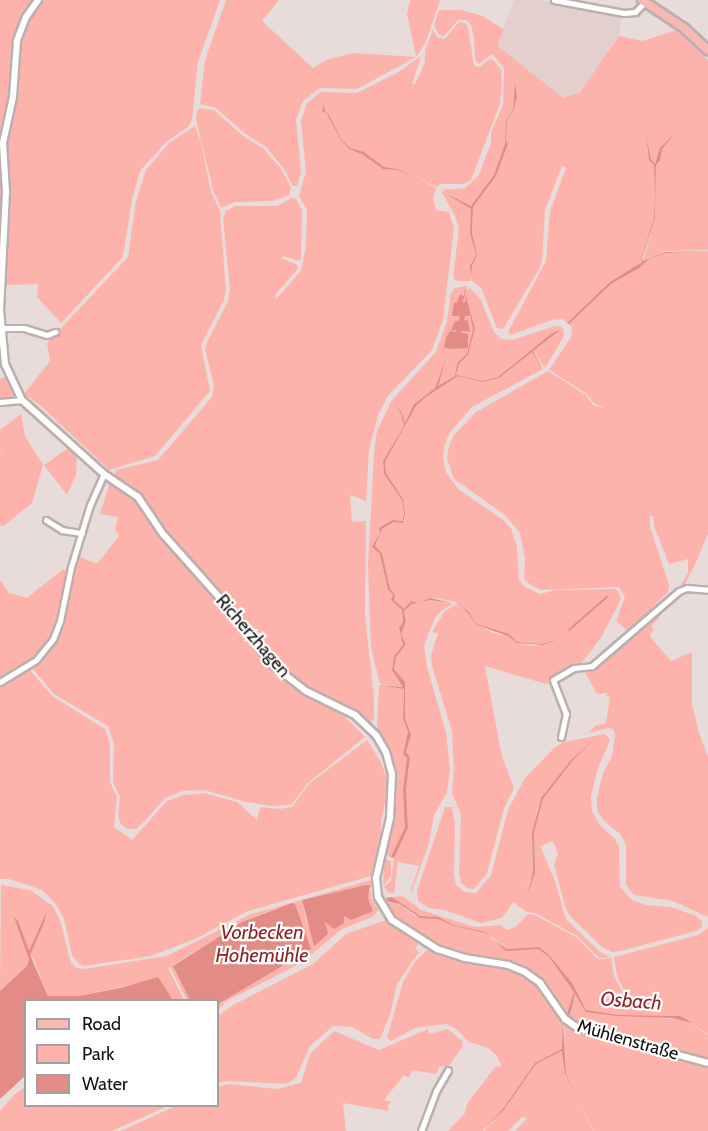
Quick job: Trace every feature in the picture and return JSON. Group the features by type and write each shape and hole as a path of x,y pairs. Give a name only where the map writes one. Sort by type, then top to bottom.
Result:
{"main road":[{"path":"643,1 684,28 708,50"}],"street":[{"name":"Richerzhagen","path":"38,0 29,12 18,38 13,97 3,134 6,200 0,285 6,364 22,400 104,474 138,497 159,529 227,606 274,666 301,688 355,715 376,735 389,761 393,786 389,826 377,872 378,897 392,920 431,946"},
{"path":"554,0 624,13 635,12 643,1"},
{"path":"2,328 24,328 47,335 56,332"},
{"path":"0,402 22,400"},
{"path":"0,682 36,660 51,643 60,621 90,505 104,474"},
{"path":"46,520 62,530 82,533"},
{"path":"561,738 566,714 553,680 574,668 592,666 679,591 687,588 708,591"},
{"name":"Mühlenstraße","path":"431,946 459,957 504,964 525,972 544,988 565,1019 578,1028 708,1063"},
{"path":"421,1131 436,1091 448,1070"}],"shaded area":[{"path":"514,0 542,0 622,15 619,36 580,92 563,98 497,46"}],"green space":[{"path":"0,0 32,0 16,30 10,100 0,136"},
{"path":"41,0 220,0 198,62 192,120 188,127 167,141 140,171 132,200 123,257 61,323 37,297 38,284 3,285 5,148 17,55 25,22"},
{"path":"226,0 279,0 262,21 313,68 326,60 354,53 416,57 357,89 320,88 303,101 296,120 301,172 297,186 293,186 284,169 266,147 244,133 216,108 200,104 205,60"},
{"path":"410,0 440,0 425,44 416,57 407,14"},
{"path":"439,10 461,10 483,16 504,30 498,42 499,47 563,98 580,92 619,36 643,41 676,30 708,60 708,250 665,251 643,261 655,218 656,165 660,161 662,149 655,164 651,159 646,136 649,159 654,165 655,195 654,218 641,258 642,262 610,282 567,323 563,319 552,320 510,335 508,332 546,261 550,211 566,168 562,166 545,210 542,261 538,271 503,329 497,328 481,288 472,281 472,266 477,255 472,233 473,207 496,176 508,144 506,140 507,121 514,109 516,88 515,86 513,109 506,121 505,144 495,175 471,206 464,204 442,190 465,188 479,175 491,143 491,132 503,105 504,68 492,54 479,64 475,60 474,38 471,25 466,20 458,20 444,36 439,35 434,25"},
{"path":"459,22 465,23 468,27 474,66 480,67 491,58 501,69 502,82 500,104 471,180 464,184 440,184 437,187 398,169 384,167 364,152 350,148 342,140 328,113 324,111 325,105 322,111 327,114 341,140 349,149 363,154 383,169 398,170 436,188 433,197 436,210 449,212 454,228 443,320 432,350 388,396 378,415 369,450 366,501 350,495 352,522 366,521 365,614 374,697 374,718 369,724 347,706 307,688 276,664 162,523 145,498 115,476 116,470 158,460 212,397 214,386 205,349 228,301 230,290 223,219 226,211 235,206 278,206 291,198 296,199 302,211 301,259 298,261 284,256 281,258 297,265 298,269 275,295 277,298 301,271 306,245 307,210 299,196 306,172 301,121 307,103 321,92 357,93 397,73 421,56 412,84 415,84 425,62 425,51 433,29 437,37 445,39"},
{"path":"200,108 214,110 242,135 264,149 282,170 291,188 289,195 273,201 235,202 221,208 213,190 196,119"},
{"path":"195,126 201,142 211,192 220,211 226,290 224,300 201,345 210,391 155,456 109,470 40,405 24,394 50,361 47,343 128,257 136,201 146,170 169,143"},
{"path":"0,138 3,187 0,252"},
{"path":"441,191 471,209 470,233 476,255 470,266 471,281 456,281 453,278 459,228"},
{"path":"708,251 708,534 684,586 681,585 688,573 688,559 669,564 654,526 653,516 650,516 650,527 669,585 668,592 628,631 616,621 625,597 619,587 540,590 528,583 524,578 525,558 520,533 505,515 454,479 447,458 449,446 454,435 476,412 548,371 586,395 593,405 605,409 594,403 587,394 549,370 571,337 572,328 569,324 611,284 649,259 665,253"},
{"path":"468,287 464,292 473,329 467,354 457,363 455,376 437,387 449,355 435,388 414,404 405,424 402,413 391,401 436,352 447,321 451,293 455,288","holes":["468,320 470,332 451,330 455,321"]},
{"path":"470,288 480,298 494,332 501,339 512,340 555,326 562,327 498,377 483,381 456,376 459,364 468,355 475,330 465,293"},
{"path":"563,328 564,336 545,368 533,351"},
{"path":"532,352 543,369 472,407 450,432 443,458 446,472 458,489 502,519 511,528 517,547 519,580 525,587 540,594 556,590 615,589 619,592 621,599 601,638 581,664 565,669 546,684 485,666 502,757 514,788 504,809 487,873 474,889 467,888 461,883 459,875 461,815 452,793 454,769 452,731 432,666 431,655 438,633 432,632 444,612 455,605 467,612 477,625 494,633 508,636 517,643 543,645 558,637 542,644 517,642 508,634 477,624 468,611 456,604 457,602 435,598 418,603 411,601 404,609 394,600 395,594 390,589 382,553 375,547 382,529 394,522 405,521 403,499 386,473 385,462 416,406 458,376 483,382 499,378"},
{"path":"9,376 16,396 0,399 0,379"},
{"path":"391,402 401,414 404,426 383,462 384,474 402,500 404,514 402,521 393,520 380,528 380,533 372,547 380,554 388,590 393,594 391,600 402,610 403,622 399,628 403,645 394,656 392,670 404,687 380,684 371,648 368,565 374,453 377,431"},
{"path":"21,414 25,436 43,465 32,503 5,525 0,526 0,452 4,450 0,451 0,430"},
{"path":"71,446 77,453 76,475 67,495 44,465"},
{"path":"110,482 136,499 168,544 230,614 270,667 294,687 337,709 365,737 308,783 291,805 272,806 246,802 204,790 183,791 165,798 136,829 127,829 121,824 118,815 120,797 113,782 114,744 108,726 54,694 33,669 59,632 78,556 97,564 119,536 115,529 118,517 100,514"},
{"path":"62,570 69,570 55,631 45,649 31,661 0,680 0,580 9,593 27,598"},
{"path":"430,600 453,604 441,611 435,618 424,645 427,667 446,732 450,769 447,792 434,815 429,843 412,891 410,892 419,866 398,862 394,893 389,893 384,887 391,881 394,858 408,828 406,789 410,757 406,752 411,735 405,718 405,682 394,669 396,657 406,644 401,634 406,622 404,611 412,604"},
{"path":"658,611 659,618 651,626 654,630 650,634 651,638 671,661 692,652 692,703 699,733 708,757 708,917 673,901 634,895 626,885 626,845 621,835 603,820 597,810 597,798 603,773 612,756 615,734 613,729 608,728 588,733 595,726 606,723 610,697 606,696 608,693 597,694 585,672 604,662"},
{"path":"29,669 52,696 105,729 110,744 110,782 117,797 114,827 132,840 167,801 183,795 204,793 237,802 257,820 260,807 279,809 292,807 309,784 367,740 387,777 388,789 381,822 381,847 371,876 248,911 197,938 151,956 84,966 79,964 72,955 64,919 55,903 42,890 9,879 0,879 0,684"},
{"path":"379,685 404,689 403,718 408,732 403,753 407,758 403,790 406,827 391,857 385,855 394,818 395,776 389,755 377,730"},
{"path":"605,734 610,740 597,771 591,797 592,811 599,824 615,839 619,847 620,887 632,900 646,905 671,907 696,916 702,921 702,927 696,931 621,951 612,952 603,948 570,916 565,907 554,864 558,854 553,841 540,846 555,881 566,919 600,952 610,957 599,958 577,936 535,913 527,912 513,902 502,918 481,923 444,910 429,908 418,901 417,891 445,807 452,807 455,823 454,875 456,885 465,892 476,893 491,875 508,810 525,778 555,747 564,742","holes":["572,761 543,799 534,833 535,873 525,893 533,873 532,844 537,809 541,798"]},
{"path":"384,859 391,861 391,876 383,886"},
{"path":"371,880 371,889 371,898 379,910 372,917 342,929 301,963 225,1002 219,1009 219,1003 229,996 311,949 279,907 242,922 173,965 190,999 186,999 170,967 168,968 184,999 172,999 139,983 79,996 48,996 33,958 29,958 27,966 0,991 1,885 30,890 53,906 60,920 71,963 77,968 84,969 167,956 249,915","holes":["366,885 371,889 367,899 373,911 343,916 343,919 324,924 307,924 302,900"]},
{"path":"403,896 421,910 475,927 500,925 507,930 515,927 528,914 535,915 576,937 598,959 611,958 614,976 623,993 603,994 603,999 626,995 617,976 614,957 698,935 708,928 708,1034 680,1016 618,1015 584,1010 572,983 550,956 539,947 507,949 486,932 454,925 438,917 420,916 392,897"},
{"path":"387,901 400,904 415,916 438,919 454,926 485,933 506,950 538,949 549,957 574,992 566,1017 552,994 532,973 506,960 472,956 434,944 396,919"},
{"path":"386,920 418,944 415,949 419,952 397,984 390,1015 380,1039 373,1039 352,1027 333,1026 310,1046 296,1078 287,1084 228,1081 219,1083 219,1015 233,1005 313,964 346,934"},
{"path":"429,949 443,957 501,968 529,979 538,987 563,1021 563,1049 535,1063 502,1110 482,1131 448,1131 465,1113 467,1104 495,1067 502,1066 496,1055 488,1048 469,1042 456,1029 446,1024 415,1028 391,1041 387,1038 403,982 415,961"},
{"path":"575,993 586,1012 686,1020 708,1035 708,1061 577,1025 569,1018"},
{"path":"564,1022 600,1039 708,1067 708,1131 594,1131 566,1074"},
{"path":"428,1029 429,1034 448,1029 462,1041 463,1046 448,1067 440,1066 436,1074 412,1070 409,1078 404,1075 384,1100 392,1102 388,1105 389,1111 343,1103 346,1131 120,1131 174,1107 219,1107 219,1087 228,1084 277,1089 301,1083 310,1054 334,1031 379,1050"},
{"path":"563,1051 565,1075 593,1131 515,1131 527,1118 522,1117 508,1131 484,1131 503,1111 536,1064"},
{"path":"24,1088 24,1107 166,1107 112,1131 0,1131 0,1111"}],"water":[{"path":"515,83 517,96 514,109 507,121 506,140 508,144 496,176 473,207 472,233 477,255 472,266 471,281 470,266 476,255 470,233 471,209 441,191 471,206 494,175 505,144 506,121 513,109"},
{"path":"324,104 325,112 328,113 342,140 350,148 364,152 384,167 398,169 436,188 398,170 383,169 362,154 349,149 341,140 327,114 322,111"},
{"path":"675,133 662,149 660,161 656,165 655,218 642,259 643,261 665,252 708,251 666,253 649,259 639,268 611,284 569,324 567,323 610,282 642,262 641,259 654,218 655,195 654,165 649,160 646,136 651,159 655,164 660,148"},
{"path":"468,287 465,293 475,329 468,355 459,364 456,375 483,381 498,377 551,334 563,328 533,351 543,369 532,352 499,378 483,382 458,376 426,397 416,406 385,462 386,473 403,499 405,514 403,523 394,522 382,529 375,546 382,553 390,589 395,594 394,600 404,609 411,601 417,603 404,611 406,622 401,634 406,644 396,657 394,669 405,682 405,718 411,735 406,752 410,757 406,789 408,828 394,858 391,857 405,827 403,790 407,758 403,754 408,732 403,718 404,689 379,685 403,687 392,670 394,656 403,645 399,628 403,622 402,610 391,600 393,594 388,590 380,554 372,547 380,533 379,528 393,520 402,521 404,514 402,500 384,474 383,461 404,426 401,414 391,401 402,413 405,423 414,404 435,388 448,354 438,386 455,376 457,363 467,354 473,329 469,312 469,316 452,316 454,303 466,302 464,292"},
{"path":"468,320 470,332 451,330 455,321"},
{"path":"450,331 468,334 468,348 444,347"},
{"path":"430,598 453,603 430,600 420,602"},
{"path":"456,604 468,611 477,624 509,634 517,642 542,644 559,638 543,645 517,643 508,636 477,625 467,612"},
{"path":"593,741 573,760 543,799 534,833 535,873 527,894 533,872 532,833 541,798 572,759"},
{"name":"Vorbecken Hohemühle","path":"370,885 368,899 373,911 351,920 344,916 344,923 334,929 325,922 328,934 314,946 302,900"},
{"path":"392,897 420,916 438,917 454,925 486,932 492,938 485,933 454,926 438,919 420,918 400,904 387,901 386,898"},
{"name":"Vorbecken Hohemühle","path":"292,903 295,904 311,949 219,1003 219,999 190,999 173,966 242,922"},
{"path":"47,911 30,955 48,996 79,996 158,977 172,999 24,999 24,1077 0,1099 0,991 27,966 29,959 14,917 18,921 29,951"},
{"path":"494,940 507,949 539,947 550,956 572,983 586,1010 618,1015 680,1016 693,1023 672,1018 617,1016 586,1012 575,994 569,1018 566,1017 574,992 549,957 538,949 506,951"},
{"path":"563,1021 566,1074 594,1131 565,1074 562,1051 536,1064 503,1111 482,1131 502,1110 535,1063 562,1049"}],"waterway":[{"path":"457,337 462,316 459,302 461,297"},
{"path":"569,630 607,597"}],"water label":[{"name":"Osbach","path":"631,1001"}]}
